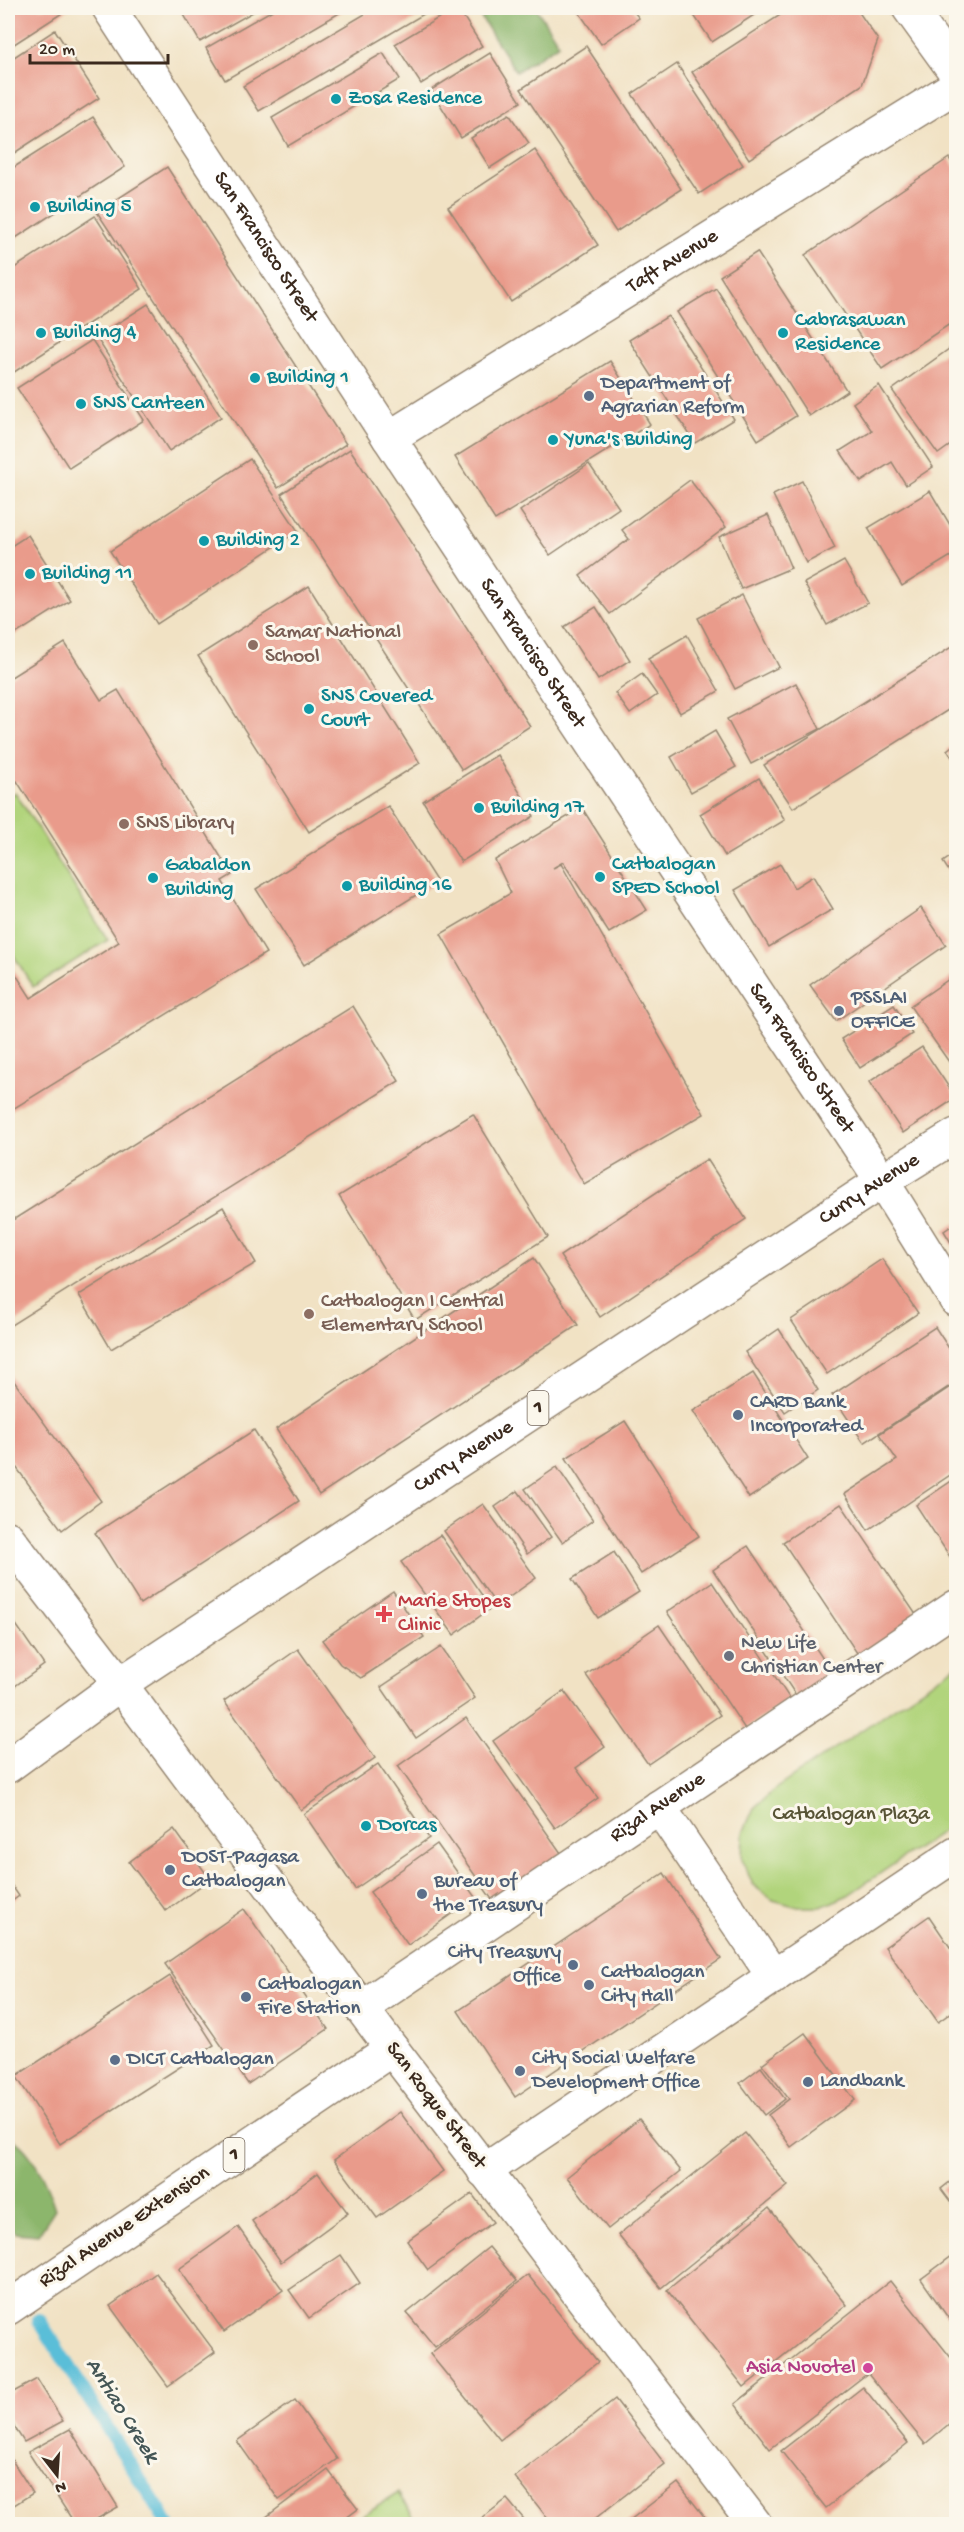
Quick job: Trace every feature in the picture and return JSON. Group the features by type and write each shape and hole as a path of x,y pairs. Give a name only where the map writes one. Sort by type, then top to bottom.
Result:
{"street":[{"name":"San Francisco Street","path":"109,8 389,438 882,1181 957,1300"},
{"path":"909,8 957,73"},
{"name":"Taft Avenue","path":"389,438 957,86"},
{"name":"Curry Avenue","path":"8,1766 120,1684 882,1181 957,1134"},
{"name":"San Roque Street","path":"8,1538 484,2171 755,2524"},
{"name":"Rizal Avenue","path":"362,2008 957,1606"},
{"path":"659,1807 774,1977"},
{"path":"484,2171 957,1854"},
{"name":"Rizal Avenue Extension","path":"8,2308 392,2049"}],"green space":[{"path":"475,8 536,8 559,44 516,72"},
{"path":"15,792 108,940 33,987 8,946 8,796"},
{"name":"Catbalogan Plaza","path":"956,1666 956,1822 848,1895 821,1907 798,1907 773,1900 753,1885 742,1859 743,1833 754,1808 775,1789"},
{"path":"8,2137 24,2149 31,2158 43,2178 55,2209 38,2235 16,2233 8,2225"},
{"path":"398,2493 418,2524 350,2524"}],"building":[{"path":"8,8 70,8 8,48"},
{"path":"180,8 260,8 200,42"},
{"path":"276,8 348,8 225,80 206,48"},
{"path":"375,8 434,8 259,111 243,86"},
{"path":"458,8 482,46 421,84 395,44"},
{"path":"576,8 631,8 639,18 601,44"},
{"path":"689,8 765,8 712,42"},
{"path":"791,8 856,8 878,40 862,85 749,159 692,72"},
{"path":"55,30 99,98 8,157 8,61"},
{"path":"586,46 681,189 616,232 521,89"},
{"name":"Zosa Residence","path":"383,53 400,79 288,146 272,118"},
{"path":"490,53 521,102 461,138 431,90"},
{"path":"677,64 743,165 699,194 632,94"},
{"path":"509,114 529,143 490,168 471,138"},
{"name":"Building 5","path":"93,117 125,167 8,243 8,171"},
{"path":"535,150 598,245 511,302 448,207"},
{"path":"949,158 956,169 956,320 882,369 805,255"},
{"name":"Building 1","path":"167,167 346,444 278,488 97,212"},
{"name":"Building 4","path":"95,216 142,289 8,376 8,272"},
{"name":"Cabrasawan Residence","path":"757,252 847,391 809,416 720,276"},
{"path":"716,288 796,416 758,440 677,312"},
{"name":"SNS Canteen","path":"148,304 221,417 169,451 96,337"},
{"path":"668,316 734,419 695,443 629,340"},
{"name":"SNS Canteen","path":"92,340 144,420 69,468 17,388"},
{"path":"956,344 956,441 938,454 892,390"},
{"name":"Yuna's Building","path":"610,361 650,424 495,520 455,457"},
{"path":"879,385 933,467 906,485 892,462 861,482 840,451 872,431 853,403"},
{"path":"350,449 530,726 462,770 281,494"},
{"name":"Building 2","path":"250,459 298,531 157,624 110,551"},
{"path":"589,464 619,508 550,555 520,511"},
{"path":"690,480 726,527 610,614 580,576 629,539 622,530"},
{"path":"802,481 835,548 806,563 773,495"},
{"path":"930,491 956,535 956,553 902,586 868,528"},
{"path":"768,515 791,568 741,589 719,537"},
{"name":"Building 11","path":"28,535 70,600 8,639 8,548"},
{"path":"844,561 868,603 827,625 804,583"},
{"name":"SNS Covered Court","path":"309,586 420,763 309,832 198,656"},
{"path":"742,595 779,667 735,689 698,618"},
{"path":"596,607 630,660 598,680 564,627"},
{"path":"687,635 719,691 680,713 648,658"},
{"name":"Gabaldon Building","path":"65,643 101,700 118,690 232,875 222,881 266,953 8,1112 8,962 31,998 119,942 17,781 8,787 8,679"},
{"path":"953,646 956,651 956,705 793,808 764,765"},
{"path":"642,674 657,695 630,714 615,693"},
{"path":"796,683 820,729 751,764 727,719"},
{"path":"715,731 736,767 691,792 671,757"},
{"path":"956,743 956,763 947,750"},
{"name":"Building 17","path":"497,755 534,816 461,862 423,801"},
{"path":"759,778 785,820 725,856 700,814"},
{"name":"Building 16","path":"388,806 437,882 304,965 256,889"},
{"path":"582,808 647,910 609,933 563,862 553,868 561,864 704,1114 584,1184 441,934 511,893 495,860"},
{"path":"956,853 956,882 943,862"},
{"path":"780,864 794,888 813,876 833,909 769,947 735,890"},
{"path":"921,908 946,945 836,1021 810,985"},
{"path":"956,976 956,1072 910,1006"},
{"path":"894,1005 912,1034 860,1068 841,1039"},
{"path":"353,1006 399,1081 8,1327 8,1223"},
{"path":"922,1047 956,1098 903,1133 869,1082"},
{"path":"473,1114 548,1237 415,1320 339,1196"},
{"path":"707,1159 746,1219 600,1317 560,1256"},
{"path":"223,1207 256,1263 111,1349 79,1295"},
{"path":"956,1223 956,1251 944,1231"},
{"path":"534,1258 578,1325 319,1495 276,1429"},
{"path":"882,1259 918,1313 827,1374 791,1320"},
{"path":"935,1327 956,1359 956,1382 864,1443 832,1395"},
{"path":"779,1329 818,1390 785,1412 745,1352"},
{"path":"8,1373 101,1501 62,1530 8,1456"},
{"path":"753,1373 808,1459 749,1498 693,1411"},
{"path":"956,1383 956,1471 868,1530 845,1494 897,1460 879,1434"},
{"path":"625,1421 699,1536 641,1574 566,1458"},
{"path":"254,1430 299,1501 140,1604 95,1533"},
{"path":"557,1467 593,1520 562,1542 525,1489"},
{"path":"956,1478 956,1566 916,1505"},
{"path":"518,1491 551,1537 527,1554 495,1507"},
{"path":"483,1504 536,1578 497,1606 444,1531"},
{"path":"841,1504 921,1622 863,1662 783,1542"},
{"path":"440,1535 491,1608 454,1635 401,1562"},
{"path":"748,1546 839,1683 803,1706 713,1570"},
{"path":"614,1552 639,1592 598,1618 572,1579"},
{"name":"New Life Christian Center","path":"712,1582 790,1699 745,1729 667,1612"},
{"name":"Marie Stopes Clinic","path":"393,1591 424,1637 361,1678 340,1664 322,1640"},
{"path":"8,1613 44,1665 8,1691"},
{"path":"659,1625 720,1715 648,1764 586,1675"},
{"path":"441,1647 475,1698 416,1738 381,1687"},
{"path":"298,1649 375,1758 301,1810 224,1701"},
{"path":"564,1691 605,1747 576,1768 598,1798 555,1828 493,1741"},
{"path":"466,1718 566,1860 498,1908 398,1766"},
{"name":"Dorcas","path":"378,1764 429,1838 355,1889 304,1814"},
{"name":"DOST-Pagasa Catbalogan","path":"174,1829 210,1879 166,1911 129,1862"},
{"name":"Bureau of the Treasury","path":"437,1844 475,1897 408,1945 370,1892"},
{"name":"Catbalogan City Hall","path":"664,1873 721,1959 515,2097 458,2011"},
{"path":"8,1880 19,1896 8,1904"},
{"name":"Catbalogan Fire Station","path":"244,1909 328,2029 248,2084 165,1964"},
{"path":"929,1916 956,1956 956,2009 938,2022 885,1947"},
{"name":"DICT Catbalogan","path":"170,1976 214,2045 60,2144 16,2076"},
{"name":"Landbank","path":"805,2033 855,2100 791,2147 768,2115 789,2099 762,2064"},
{"path":"761,2067 785,2099 764,2115 740,2083"},
{"path":"400,2112 443,2171 377,2218 334,2160"},
{"path":"639,2119 681,2171 608,2229 567,2177"},
{"path":"745,2133 788,2186 661,2288 618,2235"},
{"path":"318,2173 348,2213 281,2262 252,2221"},
{"path":"956,2177 956,2209 941,2189"},
{"path":"472,2194 493,2222 428,2270 407,2241"},
{"path":"769,2208 847,2305 744,2387 667,2290"},
{"path":"238,2227 283,2290 224,2332 179,2269"},
{"path":"489,2247 517,2281 435,2347 407,2313"},
{"path":"956,2253 956,2329 921,2279"},
{"path":"341,2255 360,2283 309,2318 289,2290"},
{"path":"156,2273 215,2352 168,2386 110,2306"},
{"path":"528,2275 598,2362 500,2440 430,2354"},
{"name":"Asia Novotel","path":"890,2281 956,2364 956,2418 925,2444 868,2373 770,2449 735,2404"},
{"path":"37,2379 63,2421 24,2442 8,2417 8,2395"},
{"path":"863,2387 908,2443 826,2508 781,2451"},
{"path":"615,2399 665,2464 588,2524 552,2524 515,2477"},
{"path":"295,2400 337,2459 279,2500 237,2441"},
{"path":"70,2429 118,2507 88,2524 75,2524 28,2452"},
{"path":"8,2454 33,2493 8,2509"},
{"path":"328,2470 358,2509 338,2524 257,2524"},
{"path":"678,2483 710,2524 625,2524"},
{"path":"507,2499 528,2524 474,2524"}],"waterway":[{"name":"Antiao Creek","path":"39,2320 168,2524"}],"place":[{"name":"Zosa Residence","path":"336,99"},
{"name":"Building 5","path":"35,207"},
{"name":"Building 4","path":"41,333"},
{"name":"Cabrasawan Residence","path":"783,333"},
{"name":"Building 1","path":"255,378"},
{"name":"Department of Agrarian Reform","path":"589,396"},
{"name":"SNS Canteen","path":"81,404"},
{"name":"Yuna's Building","path":"553,440"},
{"name":"Building 2","path":"204,541"},
{"name":"Building 11","path":"30,574"},
{"name":"Samar National School","path":"253,645"},
{"name":"SNS Covered Court","path":"309,709"},
{"name":"Building 17","path":"479,808"},
{"name":"SNS Library","path":"124,824"},
{"name":"Catbalogan SPED School","path":"600,877"},
{"name":"Gabaldon Building","path":"153,878"},
{"name":"Building 16","path":"347,886"},
{"name":"PSSLAI OFFICE","path":"839,1011"},
{"name":"Catbalogan I Central Elementary School","path":"309,1314"},
{"name":"CARD Bank Incorporated","path":"738,1415"},
{"name":"Marie Stopes Clinic","path":"384,1614"},
{"name":"New Life Christian Center","path":"729,1656"},
{"name":"Dorcas","path":"366,1826"},
{"name":"DOST-Pagasa Catbalogan","path":"170,1870"},
{"name":"Bureau of the Treasury","path":"422,1894"},
{"name":"City Treasury Office","path":"573,1965"},
{"name":"Catbalogan City Hall","path":"589,1985"},
{"name":"Catbalogan Fire Station","path":"246,1997"},
{"name":"DICT Catbalogan","path":"115,2060"},
{"name":"City Social Welfare Development Office","path":"520,2071"},
{"name":"Landbank","path":"808,2082"},
{"name":"Asia Novotel","path":"868,2368"}]}
